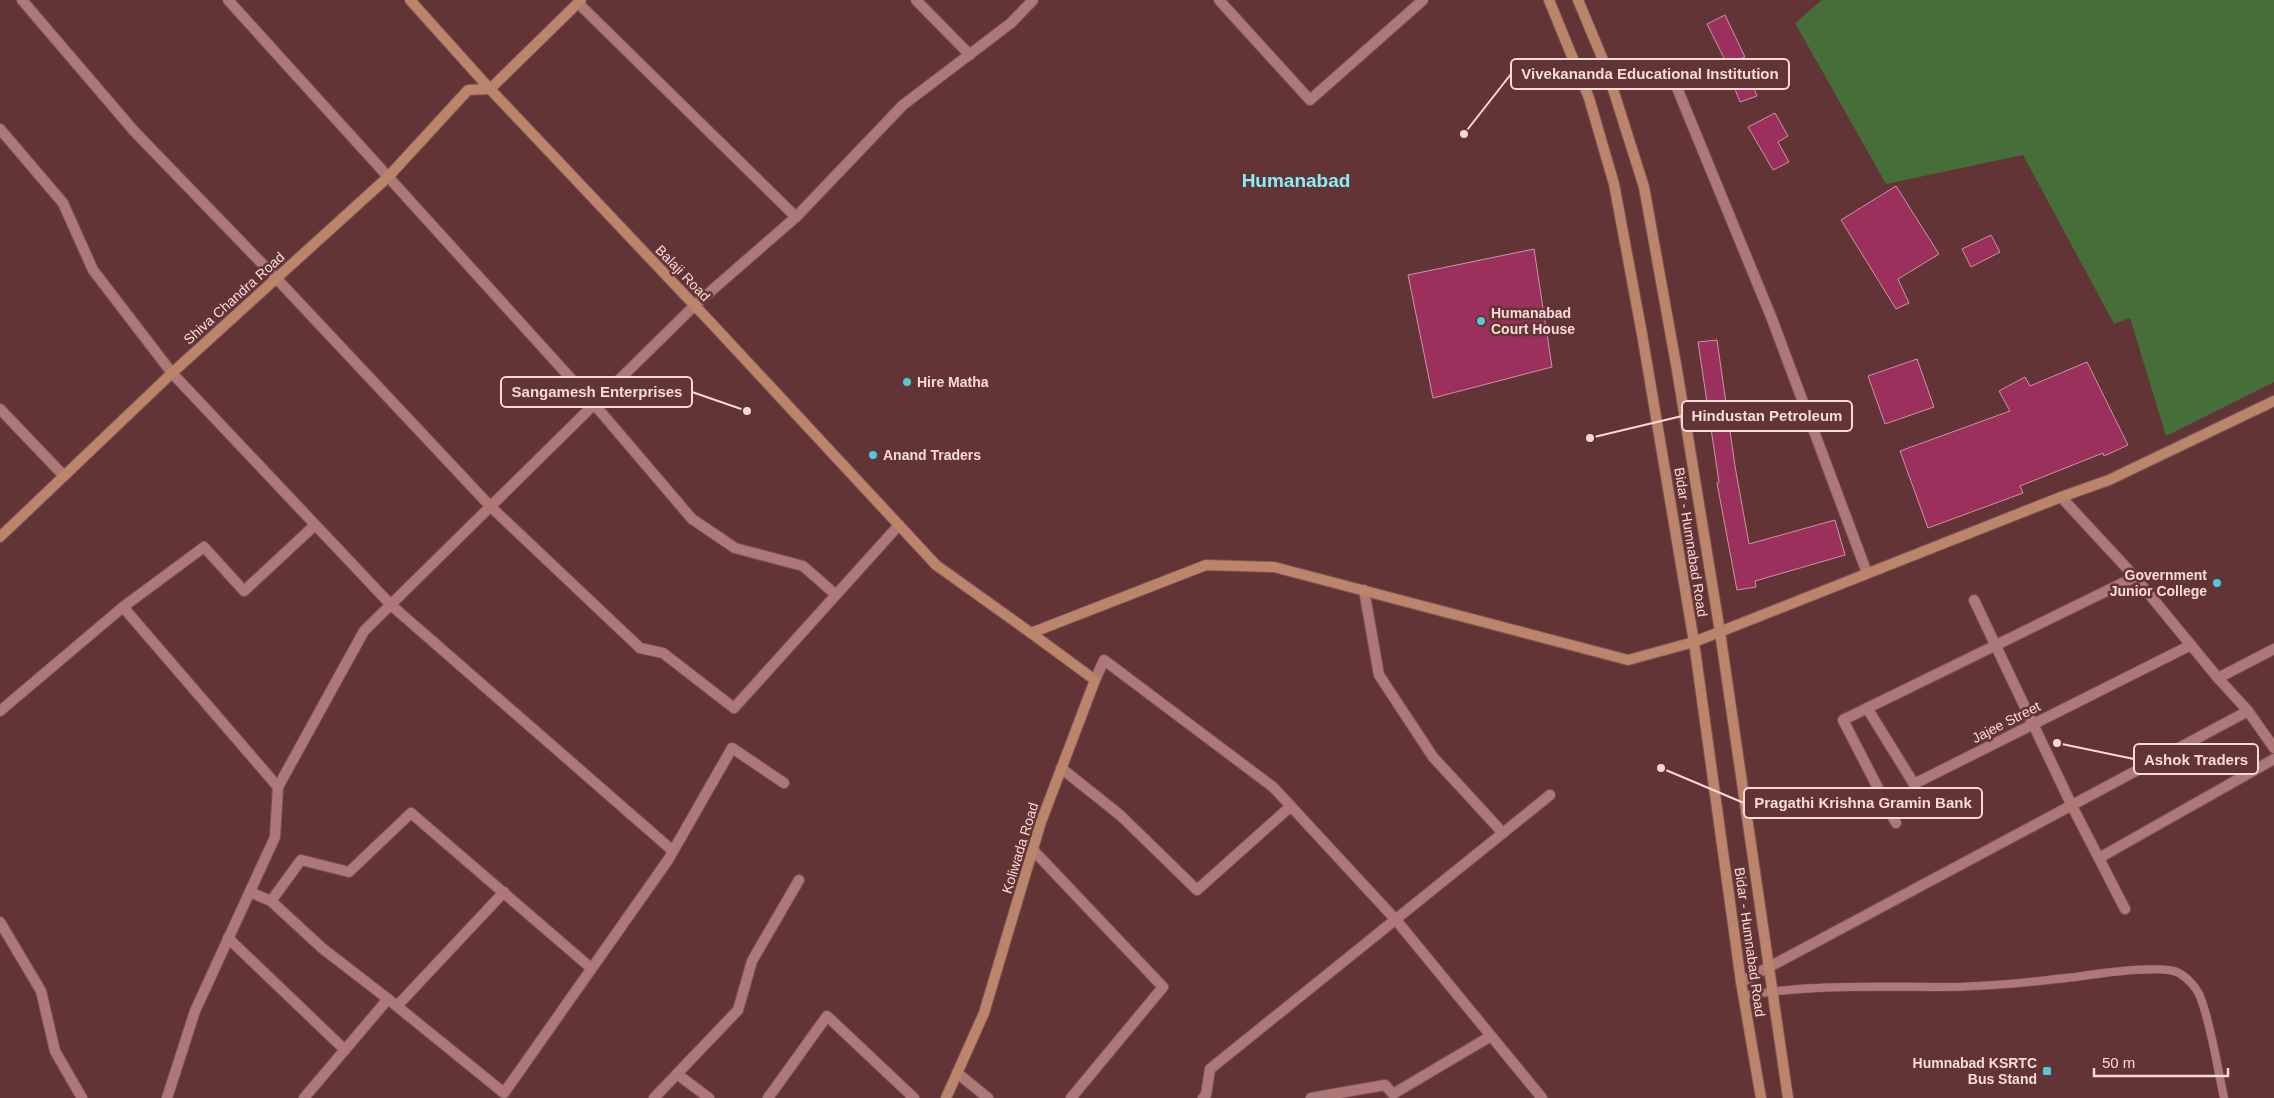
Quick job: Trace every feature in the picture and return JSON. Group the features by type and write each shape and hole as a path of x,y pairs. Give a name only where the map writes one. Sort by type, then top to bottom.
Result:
{"street":[{"path":"22,0 134,131 276,278 491,507 640,648 663,653 734,708 899,525"},
{"path":"228,0 594,404 692,519 734,548 803,566 835,594"},
{"name":"Balaji Road","path":"410,0 490,90 695,305 936,565 1031,633"},
{"path":"916,0 970,55"},
{"path":"167,1098 195,1011 275,837 278,788 364,632 695,305 796,217 903,105 1012,24 1032,0"},
{"path":"1219,0 1310,100 1423,0"},
{"name":"Bidar - Humnabad Road","path":"1549,0 1589,98 1614,184 1642,334 1694,642 1741,982 1761,1098"},
{"name":"Bidar - Humnabad Road","path":"1578,0 1606,67 1644,187 1678,370 1720,632 1788,1098"},
{"path":"490,90 579,2 796,217"},
{"path":"1606,67 1675,83 1772,319 1867,573"},
{"name":"Shiva Chandra Road","path":"0,537 172,373 388,177 468,90 490,90"},
{"path":"0,129 63,203 93,270 172,373 391,605 673,851"},
{"path":"1031,633 1206,565 1274,567 1628,660 1694,642 2060,497 2109,480 2274,401"},
{"path":"0,409 64,476"},
{"path":"2060,497 2135,577 2218,678 2248,711 2274,748"},
{"path":"0,711 123,607 204,547 244,591 315,525"},
{"path":"1896,823 1843,720 2135,577"},
{"path":"1364,590 1379,674 1433,757 1503,833"},
{"path":"1974,600 2072,806 2125,909"},
{"path":"123,607 278,788"},
{"path":"1031,633 1095,680 1104,660 1273,786 1396,920 1542,1098"},
{"name":"Jajee Street","path":"1866,708 1914,784 2191,645"},
{"path":"2218,678 2274,649"},
{"name":"Koliwada Road","path":"946,1098 984,1013 1033,850 1061,768 1095,680"},
{"path":"1741,982 2248,711"},
{"path":"250,892 271,901 322,948 397,1006 503,1096 673,851 732,748 784,783"},
{"path":"2098,858 2274,759"},
{"path":"1061,768 1120,815 1197,890 1291,806"},
{"path":"1206,1097 1210,1069 1550,795"},
{"path":"271,901 301,860 349,872 410,813 592,968"},
{"path":"1033,850 1163,987 1071,1098"},
{"path":"654,1098 738,1010 752,961 799,880"},
{"path":"397,1006 504,892"},
{"path":"0,922 41,992 55,1051 82,1098"},
{"path":"228,938 345,1050"},
{"path":"304,1098 388,999"},
{"path":"768,1098 827,1016 914,1098"},
{"path":"1311,1098 1385,1085 1393,1094 1491,1036"},
{"path":"957,1073 988,1098"},
{"path":"677,1074 709,1098"}],"lane":[{"path":"1744,996 1773,990 1857,986 1945,988 2031,982 2113,972 2167,969 2178,972 2190,982 2201,997 2224,1098"}],"green space":[{"path":"1822,0 2274,0 2274,382 2166,436 2130,318 2114,324 2023,155 1886,184 1795,23"}],"building":[{"path":"1725,15 1745,57 1742,58 1757,96 1740,102 1731,79 1734,78 1707,24"},
{"path":"1775,113 1788,136 1778,142 1789,162 1773,170 1748,127"},
{"path":"1896,186 1939,254 1898,279 1909,303 1896,309 1841,220"},
{"path":"1991,235 2000,252 1971,267 1962,249"},
{"name":"Humanabad Court House","path":"1534,249 1552,367 1433,398 1408,275"},
{"path":"1717,340 1735,466 1749,544 1835,520 1845,555 1755,581 1756,587 1737,590 1717,483 1719,482 1698,342"},
{"path":"1917,359 1934,407 1885,424 1868,376"},
{"path":"2087,362 2128,445 2104,456 2103,453 2020,486 2023,493 1928,528 1900,451 2010,411 1999,391 2025,377 2030,386"}],"place":[{"name":"Vivekananda Educational Institution","path":"1464,134"},
{"name":"Humanabad Court House","path":"1481,321"},
{"name":"Hire Matha","path":"907,382"},
{"name":"Sangamesh Enterprises","path":"747,411"},
{"name":"Hindustan Petroleum","path":"1590,438"},
{"name":"Anand Traders","path":"873,455"},
{"name":"Government Junior College","path":"2217,583"},
{"name":"Ashok Traders","path":"2057,743"},
{"name":"Pragathi Krishna Gramin Bank","path":"1661,768"},
{"name":"Humnabad KSRTC Bus Stand","path":"2047,1071"}],"district":[{"name":"Humanabad","path":"1296,180"}]}
